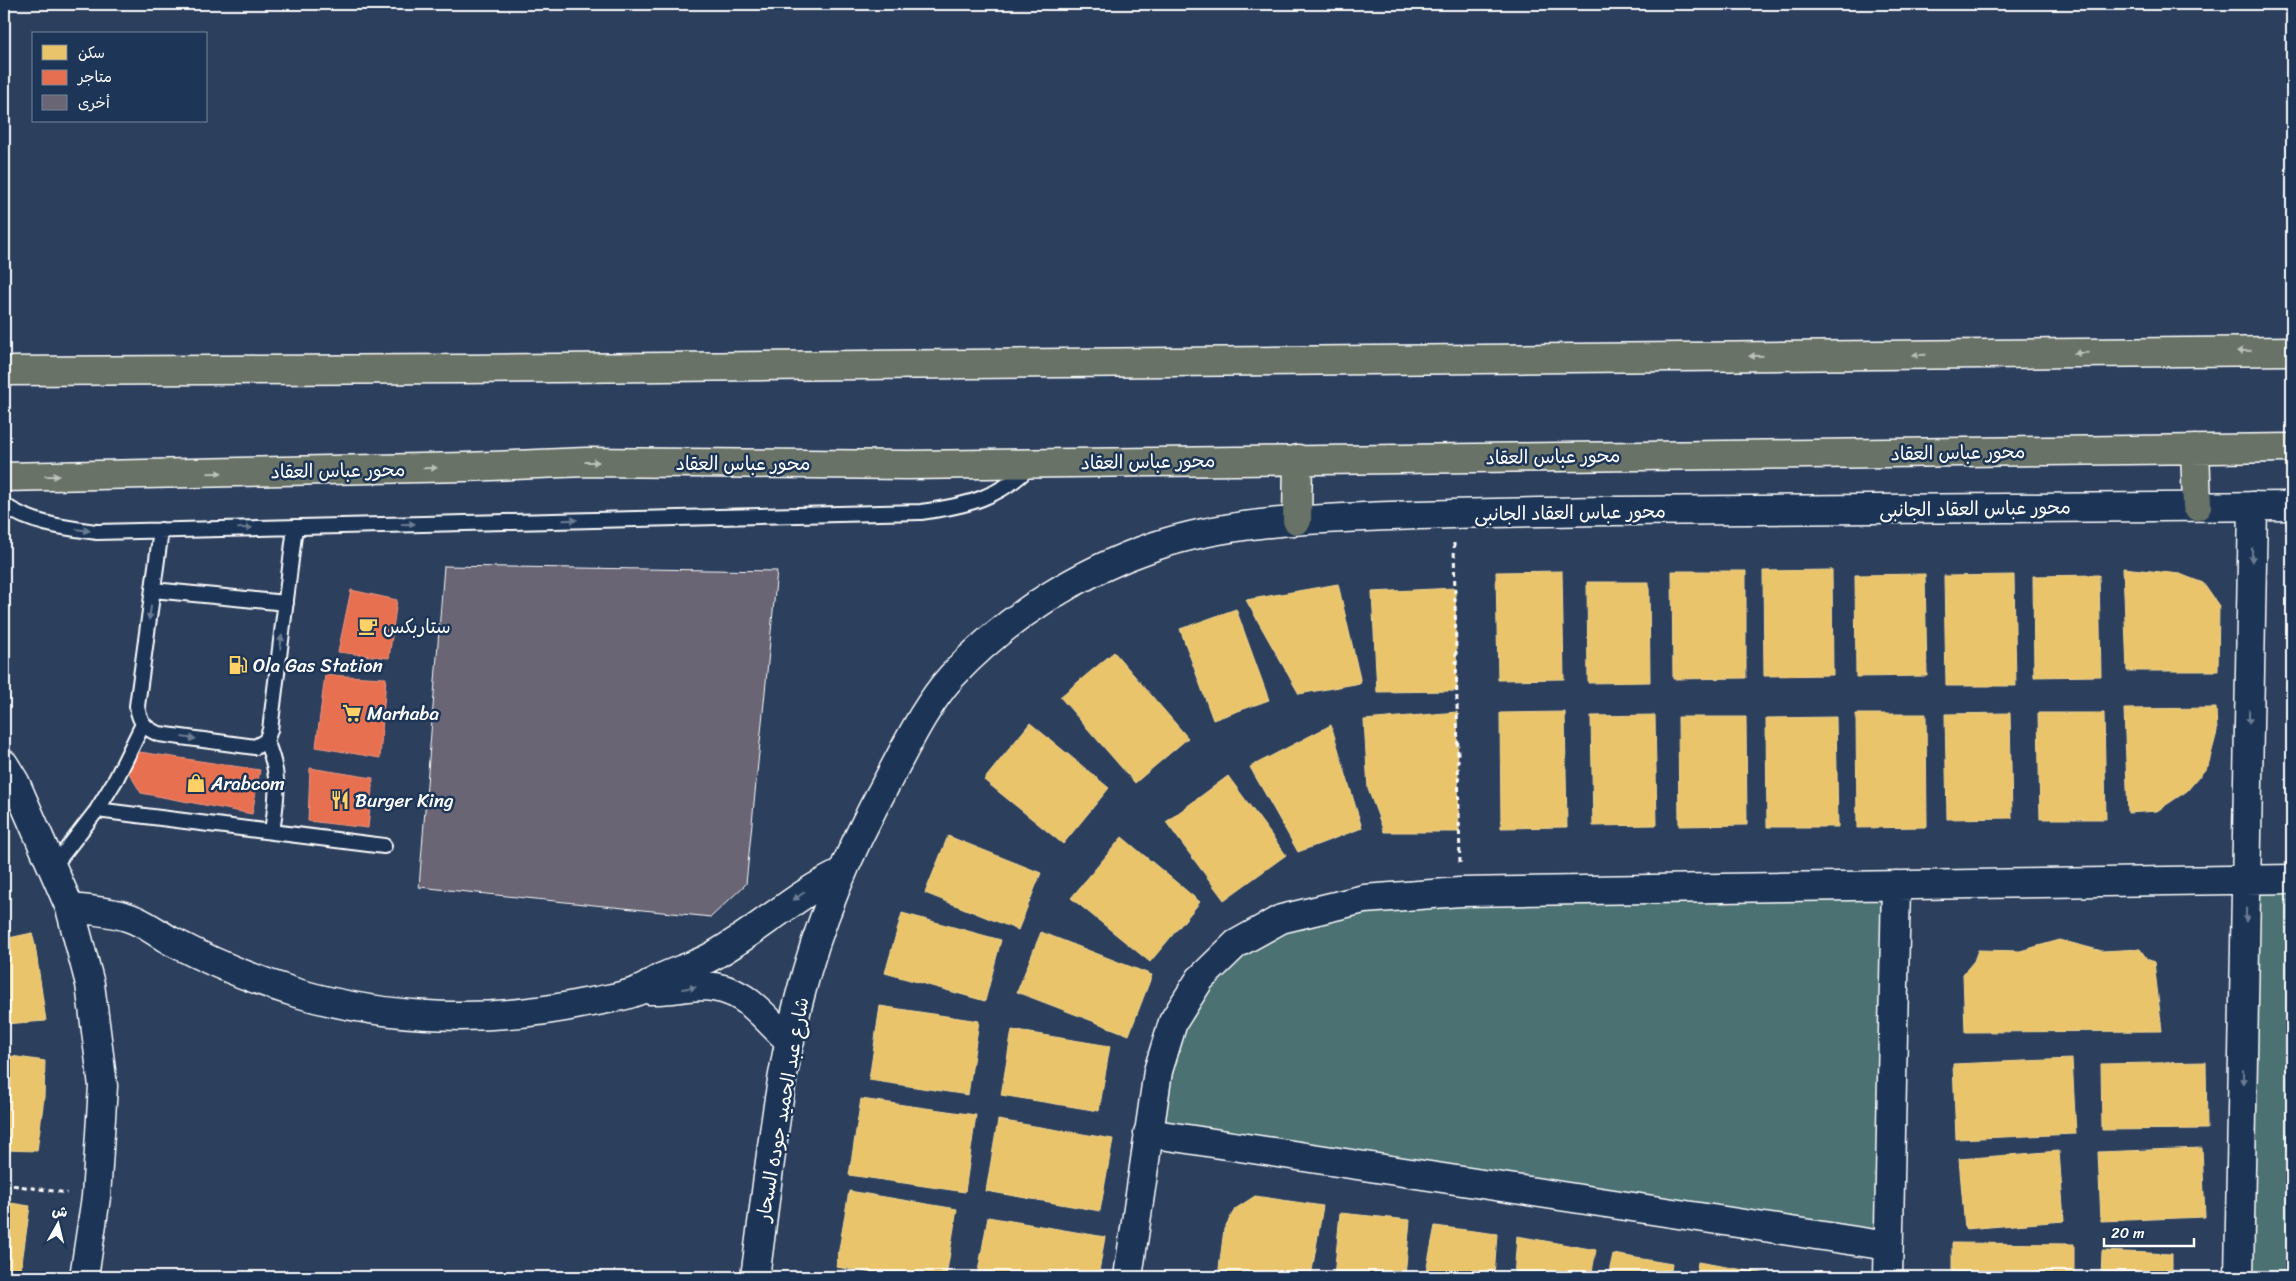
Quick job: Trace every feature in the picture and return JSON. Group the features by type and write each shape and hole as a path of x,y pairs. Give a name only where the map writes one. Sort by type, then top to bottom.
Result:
{"main road":[{"path":"4,371 461,369 2292,351"},
{"name":"محور عباس العقاد","path":"4,477 465,467 586,462 1033,463 2292,448"},
{"path":"2195,449 2196,506"},
{"path":"1297,520 1298,459"}],"street":[{"path":"2239,1277 2253,506"},
{"name":"محور عباس العقاد الجانبى","path":"917,726 949,680 985,644 1024,613 1066,586 1111,563 1158,545 1206,532 1297,520 1454,513 2292,506"},
{"name":"شارع عبد الحميد جوده السحار","path":"755,1277 790,1041 811,956 842,873 869,814 917,726"},
{"path":"4,764 15,782 70,908 90,984 103,1086 96,1197 84,1277"},
{"path":"641,990 663,977 693,965 744,938 819,883 842,873"},
{"path":"1128,1277 1158,1071 1173,1022 1200,979 1236,944 1281,919 1364,898 1460,892 2292,879"},
{"path":"1888,1277 1896,885"},
{"path":"70,908 105,911 130,917 171,941 240,973 298,993 359,1006 420,1015 482,1016 543,1012 641,990 663,991 703,986 721,988 738,994 753,1004 790,1041"},
{"path":"1148,1132 1888,1246"}],"lane":[{"path":"4,506 38,521 66,528 98,532 920,512 966,504 997,493 1021,476 1033,463"},
{"path":"272,832 277,777 274,762 266,741 270,730 295,527"},
{"path":"161,530 138,706 143,724 150,731 159,734 255,747 266,741"},
{"path":"153,590 286,603"},
{"path":"52,867 97,810 116,779 143,724"},
{"path":"97,810 384,846"}],"path":[{"path":"1454,513 1460,892"},
{"path":"4,1184 96,1197"}],"green space":[{"path":"2247,879 2292,879 2292,1277 2239,1277"},
{"path":"1896,885 1888,1246 1148,1133 1200,979 1330,906"}],"building: سكن":[{"path":"2123,568 2180,574 2203,583 2219,606 2218,671 2127,671"},
{"path":"1832,570 1833,675 1764,676 1763,571"},
{"path":"1562,571 1564,679 1498,680 1496,572"},
{"path":"1672,571 1746,571 1746,678 1673,679"},
{"path":"1925,574 1927,676 1856,677 1855,575"},
{"path":"2014,575 2016,686 1946,686 1944,576"},
{"path":"2099,575 2101,676 2034,677 2033,576"},
{"path":"1587,582 1649,582 1650,682 1588,683"},
{"path":"1338,584 1361,683 1299,694 1246,600"},
{"path":"1455,588 1457,691 1377,692 1372,592"},
{"path":"1236,609 1269,700 1213,720 1180,629"},
{"path":"1114,652 1188,738 1135,783 1060,697"},
{"path":"2216,708 2217,732 2208,766 2187,791 2157,811 2128,813 2124,709"},
{"path":"1457,712 1459,832 1384,832 1368,789 1364,720"},
{"path":"1565,712 1567,827 1501,828 1500,713"},
{"path":"2010,713 2012,818 1947,819 1945,714"},
{"path":"2038,713 2104,713 2106,819 2040,819"},
{"path":"1856,714 1926,714 1927,827 1857,828"},
{"path":"1655,715 1657,825 1593,826 1591,716"},
{"path":"1678,717 1746,717 1747,825 1679,826"},
{"path":"1836,717 1838,827 1767,827 1766,718"},
{"path":"1030,723 1109,788 1063,844 984,780"},
{"path":"1331,725 1362,828 1298,852 1250,767"},
{"path":"1228,776 1286,855 1224,900 1166,822"},
{"path":"948,836 1041,873 1018,930 925,893"},
{"path":"1122,837 1200,902 1150,962 1071,898"},
{"path":"902,913 1001,940 985,1001 885,973"},
{"path":"1041,932 1152,975 1129,1035 1017,992"},
{"path":"32,933 46,1021 4,1024 4,939"},
{"path":"2060,940 2102,951 2140,949 2147,959 2154,962 2162,1031 1965,1032 1963,974 1974,961 1978,950 2020,951"},
{"path":"880,1006 979,1021 968,1095 869,1080"},
{"path":"1012,1030 1110,1046 1099,1111 1001,1095"},
{"path":"4,1055 45,1061 44,1098 37,1151 4,1150"},
{"path":"2072,1059 2076,1134 1956,1139 1953,1064"},
{"path":"2206,1062 2207,1129 2102,1130 2101,1064"},
{"path":"861,1099 976,1115 965,1192 849,1175"},
{"path":"998,1120 1113,1139 1100,1211 986,1191"},
{"path":"2202,1148 2205,1217 2101,1221 2098,1152"},
{"path":"2059,1151 2064,1221 1965,1229 1959,1159"},
{"path":"849,1191 957,1209 946,1277 898,1277 836,1267"},
{"path":"1255,1196 1323,1206 1311,1277 1218,1277 1224,1229 1235,1209"},
{"path":"4,1202 30,1206 20,1277 4,1275"},
{"path":"1340,1213 1410,1220 1405,1277 1334,1277"},
{"path":"988,1217 1105,1237 1098,1277 977,1277"},
{"path":"1435,1226 1497,1234 1494,1277 1425,1277"},
{"path":"1517,1236 1596,1250 1591,1277 1514,1277"},
{"path":"1952,1243 2074,1244 2074,1277 1952,1277"},
{"path":"2102,1251 2172,1254 2172,1277 2101,1277"},
{"path":"1613,1254 1672,1264 1670,1277 1608,1277"},
{"path":"1698,1262 1773,1275 1773,1277 1696,1277"},
{"path":"1785,1275 1808,1277 1785,1277"}],"building: متاجر":[{"name":"ستاربكس","path":"351,590 397,600 389,658 338,652"},
{"name":"Marhaba","path":"325,675 386,678 380,758 316,747"},
{"name":"Arabcom","path":"133,751 260,770 252,814 141,793 129,773"},
{"name":"Burger King","path":"310,768 373,778 368,828 308,821"}],"building: أخرى":[{"path":"444,566 777,571 746,884 711,917 419,887"}],"place":[{"name":"ستاربكس","path":"368,626"},
{"name":"Ola Gas Station","path":"238,665"},
{"name":"Marhaba","path":"352,713"},
{"name":"Arabcom","path":"196,783"},
{"name":"Burger King","path":"340,800"}]}
